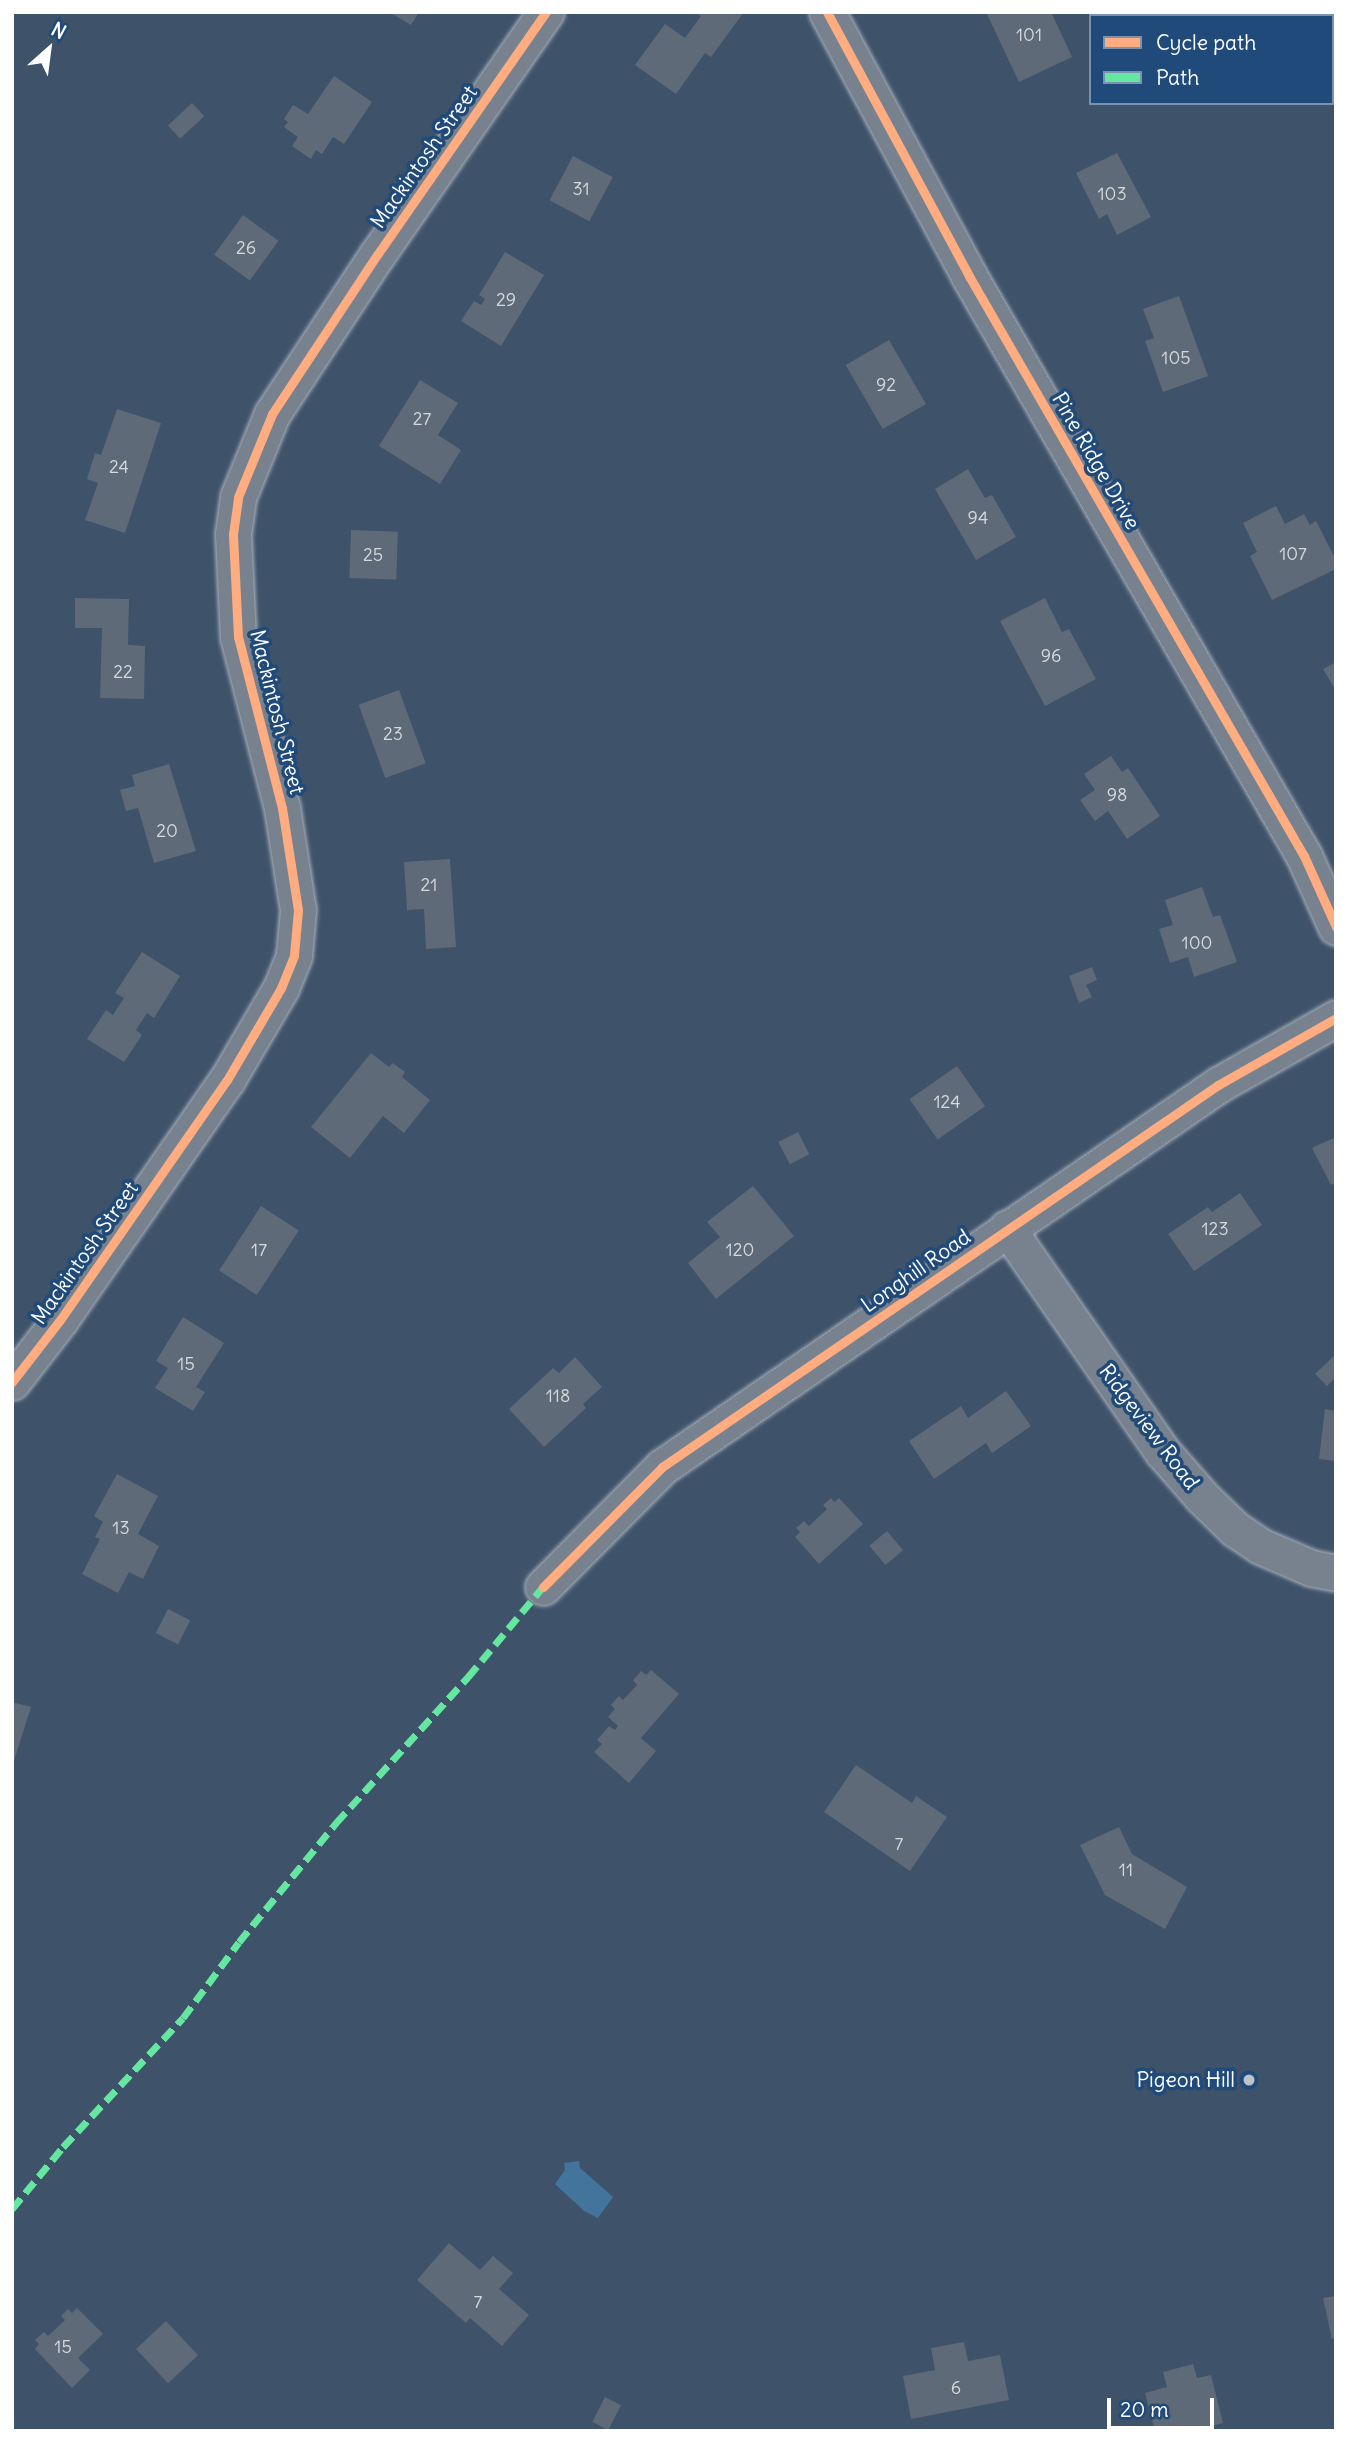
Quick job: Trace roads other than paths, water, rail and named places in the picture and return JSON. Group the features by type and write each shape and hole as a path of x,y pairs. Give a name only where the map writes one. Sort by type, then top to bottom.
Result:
{"street":[{"name":"Mackintosh Street","path":"12,1382 60,1320 227,1080 281,988 294,955 298,910 282,808 238,638 233,534 238,497 272,414 377,256 546,12"},
{"name":"Pine Ridge Drive","path":"827,12 969,276 1304,856 1336,927"},
{"name":"Longhill Road","path":"543,1587 662,1467 1218,1085 1336,1018"},
{"name":"Ridgeview Road","path":"1007,1228 1162,1451 1203,1498 1235,1529 1260,1546 1311,1568 1336,1573"}],"water":[{"path":"579,2161 580,2168 613,2197 598,2218 584,2211 555,2184 565,2170 564,2163"}],"place":[{"name":"Pigeon Hill","path":"1249,2080"}]}
